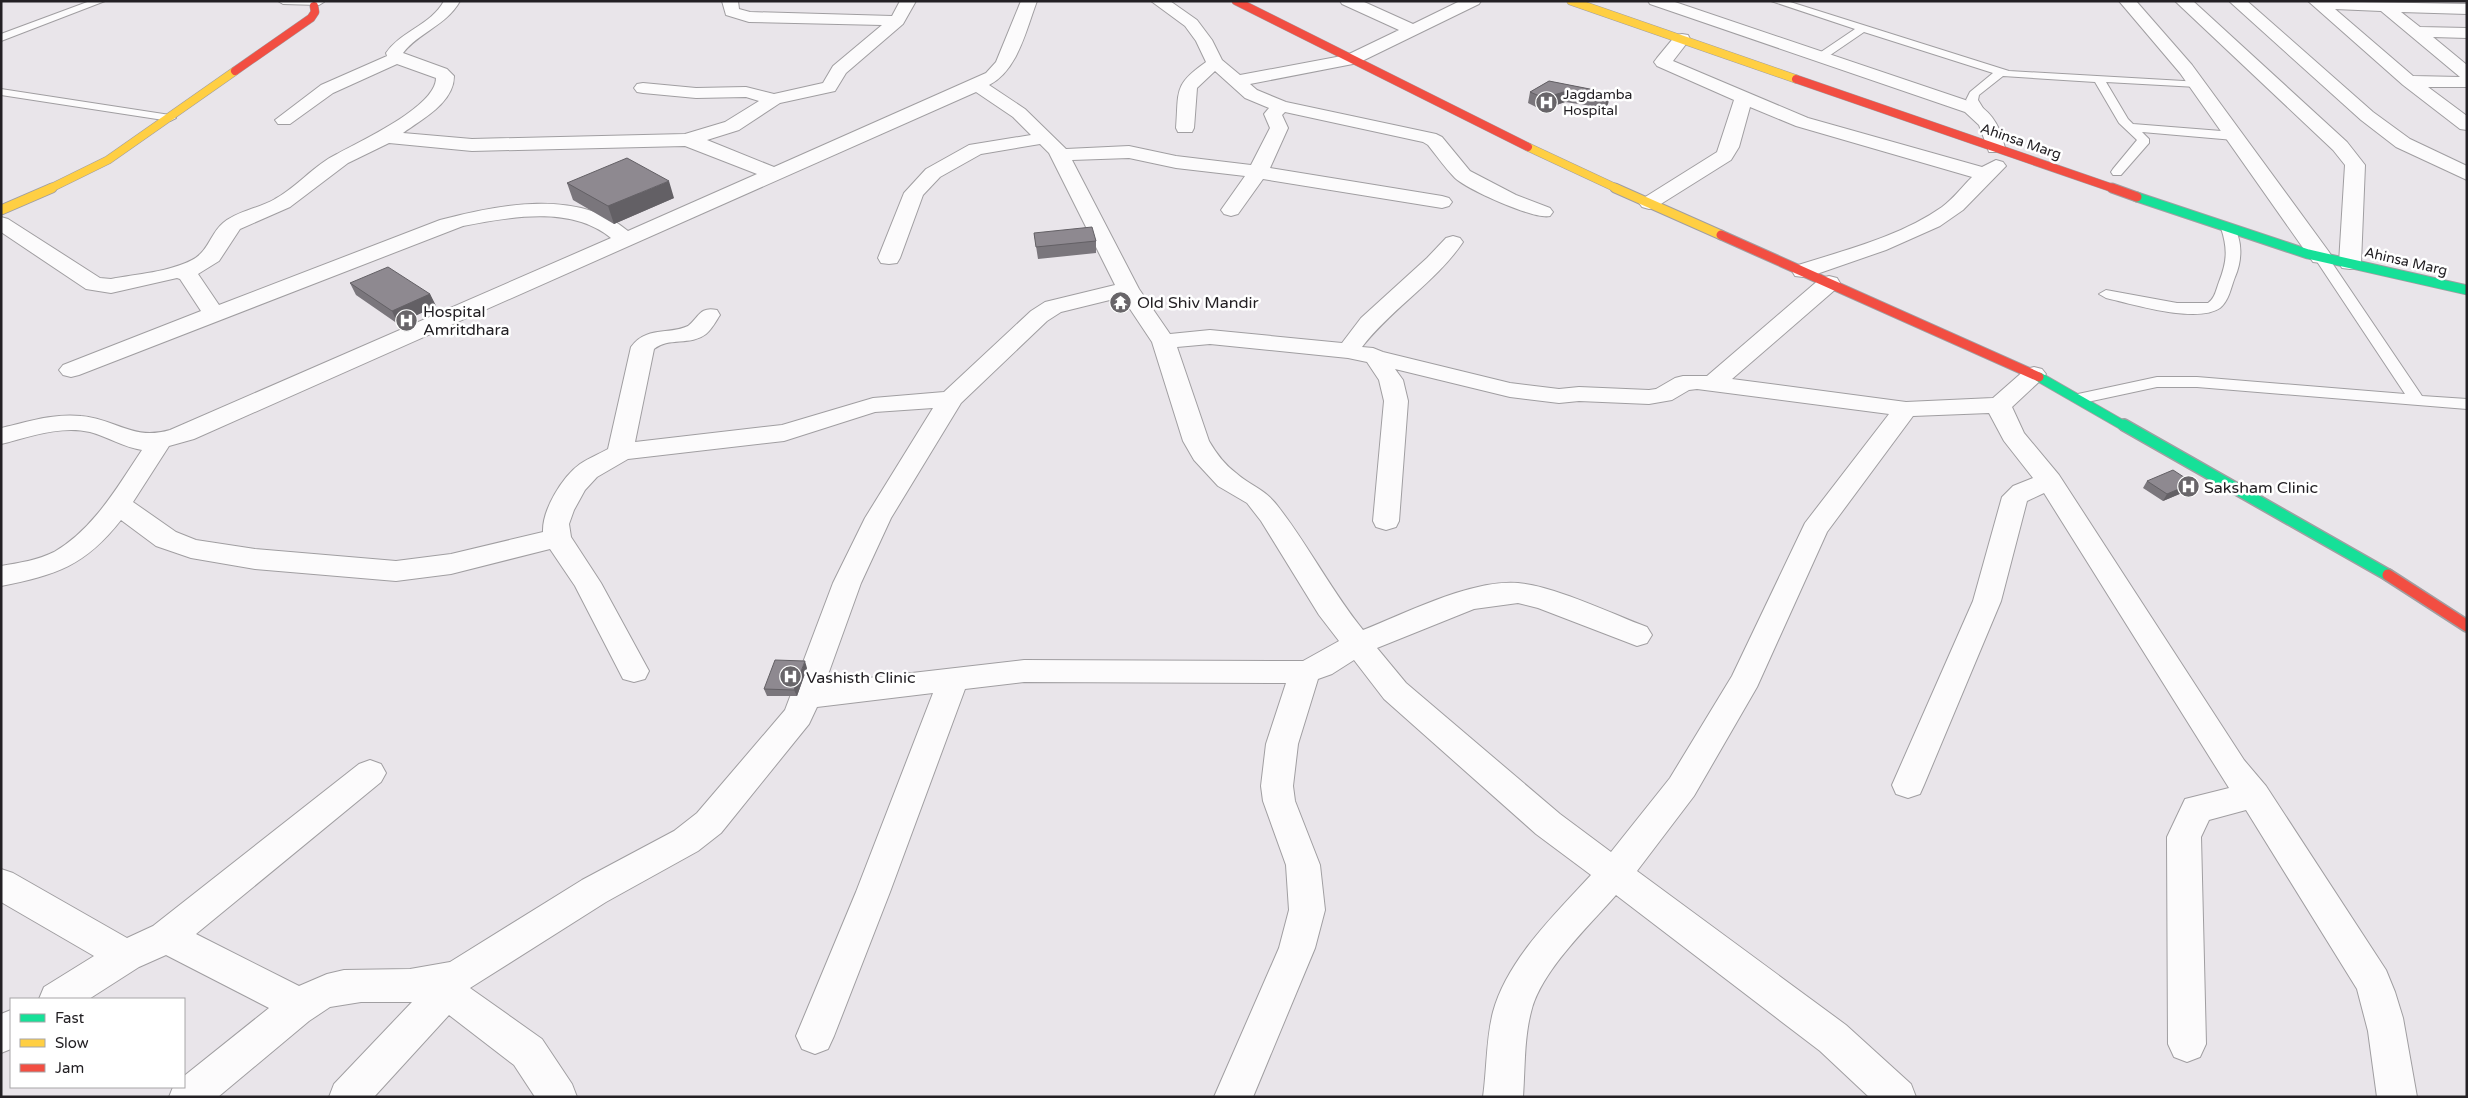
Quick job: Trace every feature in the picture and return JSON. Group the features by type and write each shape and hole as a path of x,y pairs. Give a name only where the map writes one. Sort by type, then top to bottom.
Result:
{"main road":[{"path":"1236,1 1576,171 2034,374 2382,572 2467,626"},
{"name":"Ahinsa Marg","path":"1571,1 1682,40 2000,141 2228,228 2352,253 2467,290"},
{"path":"294,14 318,3"},
{"path":"1,210 93,169 170,118 311,18 318,3"},
{"path":"131,124 162,104"},
{"name":"Ahinsa Marg","path":"2286,230 2318,245"}],"street":[{"path":"396,58 394,53 403,42 447,11 452,1"},
{"path":"730,1 732,12 749,17 897,21"},
{"path":"386,136 436,143 472,145 642,139 686,140 732,126 774,99 829,87 840,70 897,21 908,1"},
{"path":"1,436 50,424 72,423 92,425 134,441 161,440 185,434 977,85 992,77 1004,64 1029,1"},
{"path":"1159,1 1191,23 1204,40 1215,63 1251,94 1281,106 1429,138 1435,141 1463,175 1509,199 1543,212"},
{"path":"1348,1 1413,30"},
{"path":"2127,1 2197,84 2234,136 2318,245"},
{"path":"2183,1 2340,146 2354,165 2352,253"},
{"path":"2237,1 2367,116 2403,143 2467,174"},
{"path":"2318,2 2381,3 2467,9"},
{"path":"2318,2 2409,81 2458,112 2467,125"},
{"path":"1236,81 1352,59 1413,30 1460,3"},
{"path":"2381,3 2467,74"},
{"path":"1664,6 1962,104 2000,141 1983,174 1950,210 1927,224 1897,237 1803,271"},
{"path":"2418,32 2467,33"},
{"path":"1682,40 1663,62 1680,72 1802,122 1983,174"},
{"path":"1,223 94,284 111,286 183,272 204,264 212,256 227,230 234,225 283,203 341,159 386,136 438,98 446,80 441,73 396,58 334,85 284,120"},
{"path":"1185,128 1188,88 1196,77 1215,63"},
{"path":"2409,81 2467,82"},
{"path":"977,85 1019,113 1051,147 1128,289 1164,342 1196,442 1208,460 1227,480 1256,497 1271,515 1328,608 1395,691 1548,824 1833,1038 1898,1097"},
{"path":"643,88 696,93 746,92 774,99"},
{"path":"1648,203 1724,156 1730,147 1744,98"},
{"path":"1231,210 1258,172 1279,128 1273,114 1281,106"},
{"path":"686,140 773,174"},
{"path":"889,258 914,192 933,172 976,149 1051,147 1123,152 1176,162 1258,172 1442,202"},
{"path":"71,370 447,224 469,218 521,212 580,214 594,218 624,240"},
{"path":"1348,351 1369,323 1435,264 1453,242"},
{"path":"183,272 187,274 215,315"},
{"path":"1712,384 1829,283"},
{"path":"348,1097 441,988 594,891 686,841 709,823 798,716 847,582 878,518 951,399 1039,316 1053,307 1128,289"},
{"path":"620,453 643,347 647,342 658,337 686,335 694,332 709,315"},
{"path":"1164,342 1210,337 1348,351 1373,355 1510,390 1559,396 1579,394 1649,398 1663,395 1683,383 1697,382 1906,409 1999,405 2034,374"},
{"path":"1373,355 1391,380 1396,400 1386,521"},
{"path":"634,671 587,582 557,538 556,524 561,510 574,486 588,471 620,453 645,448 784,433 873,405 951,399"},
{"path":"1999,405 2002,419 2050,481 2233,769 2254,795 2347,941 2376,992 2383,1016 2397,1097"},
{"path":"1503,1097 1512,1012 1527,977 1555,938 1615,873 1682,787 1746,679 1815,529 1906,409"},
{"path":"1,576 46,566 78,549 117,504 161,440"},
{"path":"1908,785 1987,601 2014,497 2050,481"},
{"path":"117,504 166,539 191,548 255,559 396,571 451,564 557,538"},
{"path":"805,697 1024,671 1305,672 1321,666 1357,644 1468,600 1491,594 1518,593 1544,600 1637,635"},
{"path":"1233,1097 1297,948 1307,910 1303,865 1279,801 1277,786 1282,744 1305,672"},
{"path":"815,1036 873,892 953,680"},
{"path":"59,998 126,956 166,936 370,773"},
{"path":"2187,1044 2184,836 2197,809 2254,795"},
{"path":"1,884 126,956"},
{"path":"166,936 301,1006"},
{"path":"188,1097 301,1006 326,992 348,987 424,986 441,988 528,1052 558,1097"}],"lane":[{"path":"1,38 100,1"},
{"path":"283,1 318,3"},
{"path":"1776,1 2001,72 2037,77 2197,84"},
{"path":"1819,58 1862,29"},
{"path":"1976,118 1972,100 1974,94 2001,72"},
{"path":"2099,80 2116,110 2129,127 2141,136 2143,143 2117,172"},
{"path":"1,92 170,118"},
{"path":"2129,127 2234,136"},
{"path":"2106,294 2187,309 2211,307 2219,300 2235,262 2235,249 2228,228"},
{"path":"2318,245 2417,400"},
{"path":"2078,399 2157,382 2197,382 2467,404"}],"building":[{"path":"1549,81 1610,93 1607,97 1567,91 1544,98 1530,92"},
{"path":"627,158 669,181 608,206 567,183"},
{"path":"1092,227 1096,241 1036,247 1034,233"},
{"path":"388,267 430,294 392,311 350,283"},
{"path":"2173,470 2193,483 2167,494 2147,481"},
{"path":"775,660 805,661 794,690 764,689"}],"traffic: fast":[{"path":"2137,197 2308,254 2467,290"},
{"path":"2039,377 2388,575"}],"traffic: slow":[{"path":"1571,1 1796,79"},
{"path":"1,210 66,182 108,160 235,71"},
{"path":"1528,147 1576,171 1721,235"}],"traffic: jam":[{"path":"1236,1 1528,147"},
{"path":"235,71 311,18 315,12 314,6"},
{"path":"1796,79 2137,197"},
{"path":"1721,235 2039,377"},
{"path":"2388,575 2467,626"}],"place":[{"name":"Jagdamba Hospital","path":"1547,102"},
{"name":"Old Shiv Mandir","path":"1121,302"},
{"name":"Hospital Amritdhara","path":"407,320"},
{"name":"Saksham Clinic","path":"2188,487"},
{"name":"Vashisth Clinic","path":"790,677"}]}
